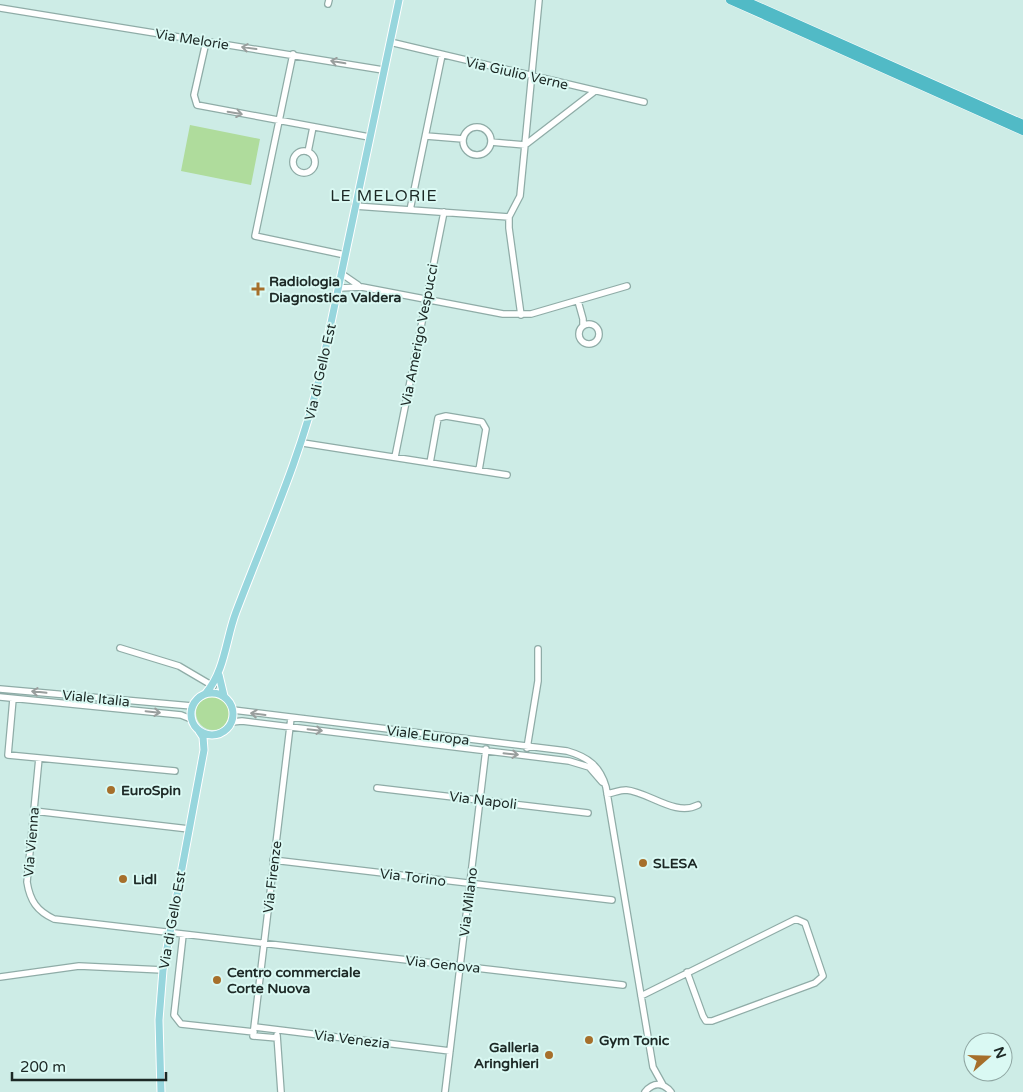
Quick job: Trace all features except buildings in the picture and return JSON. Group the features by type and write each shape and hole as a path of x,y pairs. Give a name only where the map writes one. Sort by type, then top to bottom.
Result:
{"highway":[{"path":"730,0 1023,131"},
{"path":"744,0 1023,124"}],"main road":[{"name":"Via di Gello Est","path":"206,693 219,675 229,631 302,443 319,382 390,42 397,0"},
{"name":"Via di Gello Est","path":"219,675 224,696"},
{"path":"212,686 221,688"},
{"path":"204,750 210,740 225,730 232,722 233,710 224,696 206,693 199,697 192,706 191,719 199,730 207,734 218,734"},
{"name":"Via di Gello Est","path":"161,1092 159,1020 163,970 204,750 204,741 199,730"}],"street":[{"path":"521,315 510,239 509,217 520,196 539,0"},
{"name":"Via Melorie","path":"0,8 383,70"},
{"path":"206,42 194,101 197,105 370,137"},
{"name":"Via Giulio Verne","path":"390,42 644,102"},
{"path":"292,54 256,236 346,255"},
{"path":"410,210 442,55"},
{"path":"491,142 525,146 594,91"},
{"path":"308,152 314,127"},
{"path":"473,127 488,130 491,142 488,151 483,154 466,151 463,146 463,139 467,130 473,127"},
{"path":"426,136 463,139"},
{"path":"299,152 308,152 314,158 315,165 311,171 301,173 295,169 294,158 299,152"},
{"path":"355,206 509,217"},
{"name":"Via Amerigo Vespucci","path":"395,457 444,212"},
{"path":"342,274 362,287"},
{"path":"339,288 362,287 504,314 521,315 578,301 627,286"},
{"path":"578,301 583,319 579,331 580,339 585,344 592,344 598,339 599,332 596,326 589,324 583,319"},
{"path":"582,326 589,324"},
{"path":"430,463 438,418 446,416 482,422 486,429 479,470"},
{"path":"302,443 507,474"},
{"path":"120,648 179,666 212,686"},
{"path":"527,755 538,681 538,649"},
{"name":"Viale Italia","path":"0,689 192,706"},
{"name":"Viale Italia","path":"0,698 181,715 191,719"},
{"path":"13,699 8,755 175,771"},
{"name":"Viale Europa","path":"233,710 568,751 586,758 598,769 606,791 653,1067 652,1078 647,1090"},
{"name":"Via Firenze","path":"254,1032 291,718"},
{"name":"Viale Europa","path":"232,722 242,721 527,755 583,764 592,770 606,791"},
{"name":"Via Milano","path":"445,1092 487,742"},
{"name":"Via Vienna","path":"39,758 27,882 29,894 35,905 43,914 54,919 169,933"},
{"name":"Via Napoli","path":"377,788 588,812"},
{"path":"606,791 626,790 678,807 693,808 698,805"},
{"path":"34,811 189,830"},
{"name":"Via Torino","path":"273,860 612,900"},
{"path":"641,996 688,972 792,920 799,919 805,923 823,972 821,980 715,1020 706,1020 688,972"},
{"name":"Via Genova","path":"169,933 623,985"},
{"name":"Via Venezia","path":"183,935 174,1016 176,1020 181,1024 254,1032 277,1038"},
{"path":"0,977 79,966 163,970"},
{"path":"277,1030 281,1092"},
{"name":"Via Venezia","path":"254,1032 277,1030 450,1051"},
{"name":"Viale Europa","path":"653,1067 663,1085 671,1092"},
{"name":"Viale Europa","path":"647,1090 656,1084 663,1085"}],"green space":[{"path":"190,125 260,139 251,185 181,171"},
{"path":"213,696 225,701 230,713 225,725 213,730 201,725 196,713 201,701"}],"place":[{"name":"Radiologia Diagnostica Valdera","path":"258,289"},
{"name":"EuroSpin","path":"111,790"},
{"name":"SLESA","path":"643,863"},
{"name":"Lidl","path":"123,879"},
{"name":"Centro commerciale Corte Nuova","path":"217,980"},
{"name":"Gym Tonic","path":"589,1040"},
{"name":"Galleria Aringhieri","path":"549,1055"}],"district":[{"name":"LE MELORIE","path":"384,195"}]}
